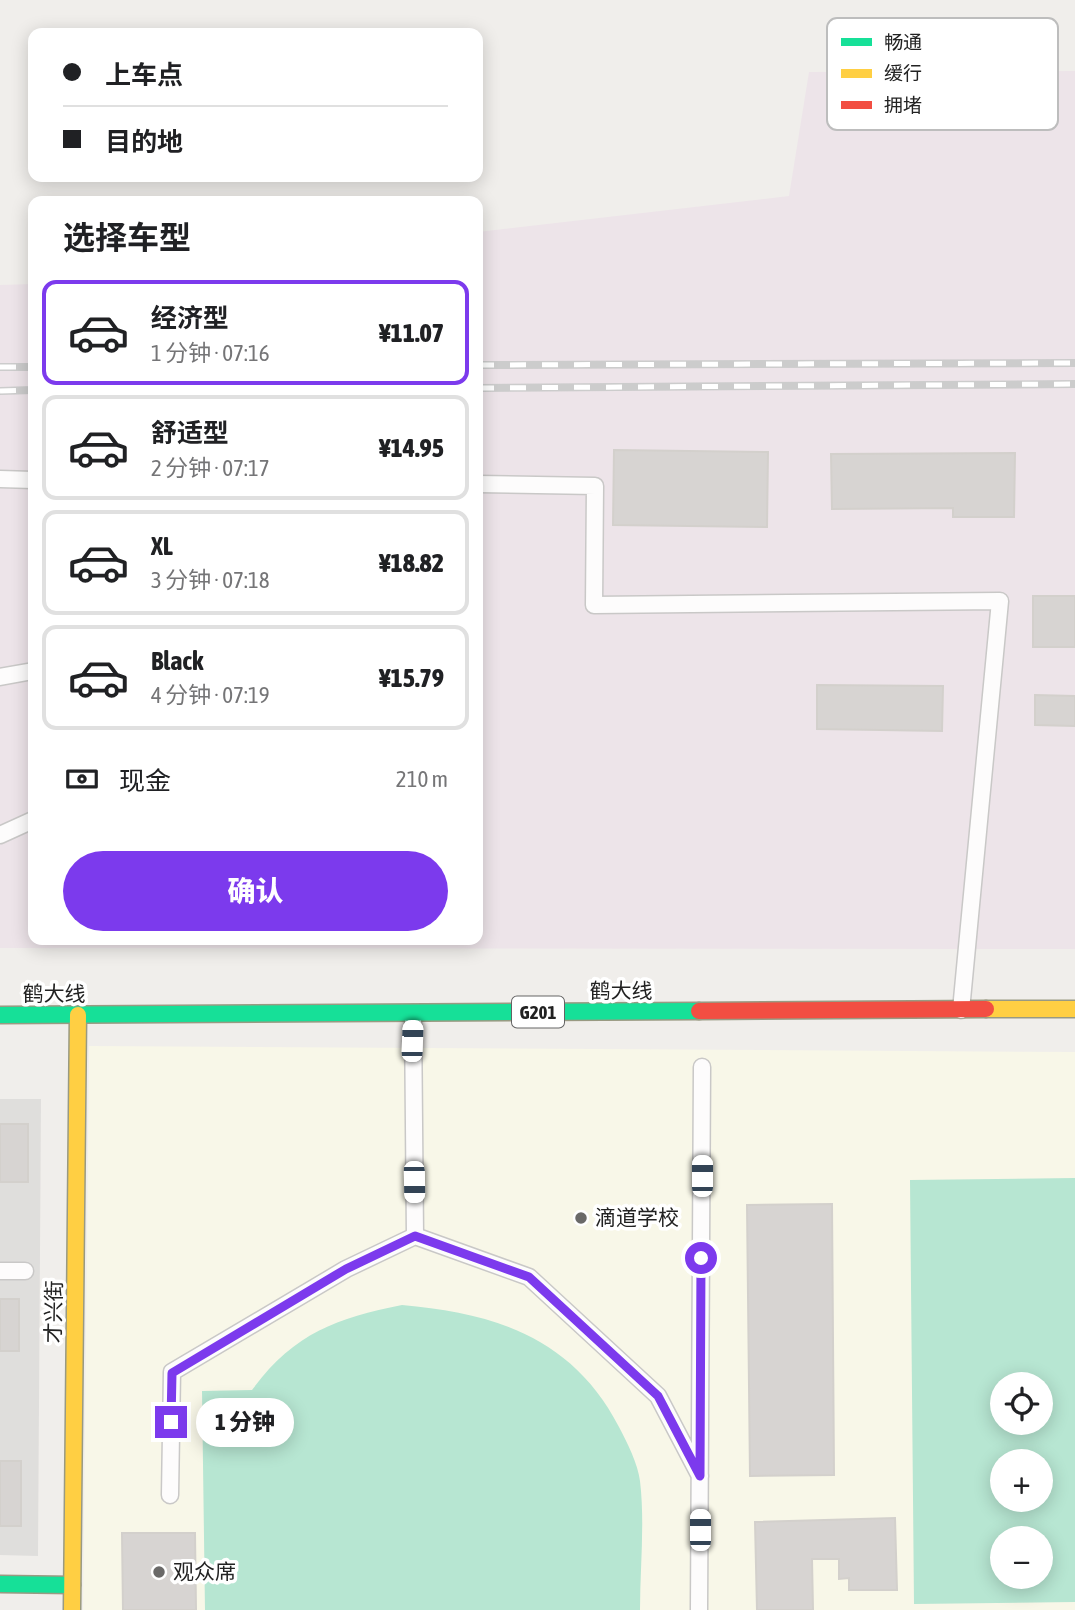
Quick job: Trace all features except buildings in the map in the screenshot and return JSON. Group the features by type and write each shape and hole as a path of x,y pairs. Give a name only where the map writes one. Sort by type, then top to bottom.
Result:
{"main road":[{"name":"鹤大线","path":"0,1015 1075,1009"},
{"name":"才兴街","path":"72,1610 78,1014"},
{"path":"0,1584 72,1585"}],"lane":[{"path":"0,479 28,480"},
{"path":"483,484 595,485 594,605 1000,601 961,1010"},
{"path":"0,677 28,672"},
{"path":"0,835 28,822"},
{"path":"413,1013 415,1236"},
{"path":"699,1610 702,1067"},
{"path":"170,1495 172,1373 346,1269 415,1236 529,1277 658,1396 700,1476"},
{"path":"0,1271 25,1271"}],"shaded area":[{"path":"1058,71 1075,71 1075,949 0,948 0,285 28,284 28,945 483,945 483,231 789,196 809,72 827,72 827,130 1058,130"},
{"name":"滴道学校","path":"89,1046 1075,1052 1075,1610 83,1610"},
{"path":"0,1099 41,1099 38,1556 0,1555"}],"green space":[{"path":"1075,1178 1075,1602 914,1604 910,1180"},
{"path":"402,1305 469,1315 528,1336 555,1351 579,1372 600,1397 619,1427 639,1474 642,1513 640,1610 205,1610 202,1391 252,1390 283,1355 318,1331 356,1316"}],"railway":[{"path":"483,365 1075,363"},
{"path":"0,367 28,367"},
{"path":"483,388 1075,384"},
{"path":"0,391 28,390"}],"traffic: fast":[{"path":"0,1015 699,1011"},
{"path":"0,1584 72,1585"}],"traffic: slow":[{"path":"986,1009 1075,1009"},
{"path":"72,1610 78,1015"}],"traffic: jam":[{"path":"699,1011 986,1009"}],"place":[{"name":"滴道学校","path":"581,1218"},
{"name":"观众席","path":"159,1572"}],"route":[{"path":"171,1422 172,1373 346,1269 415,1236 529,1277 658,1396 700,1476 701,1258"}]}
